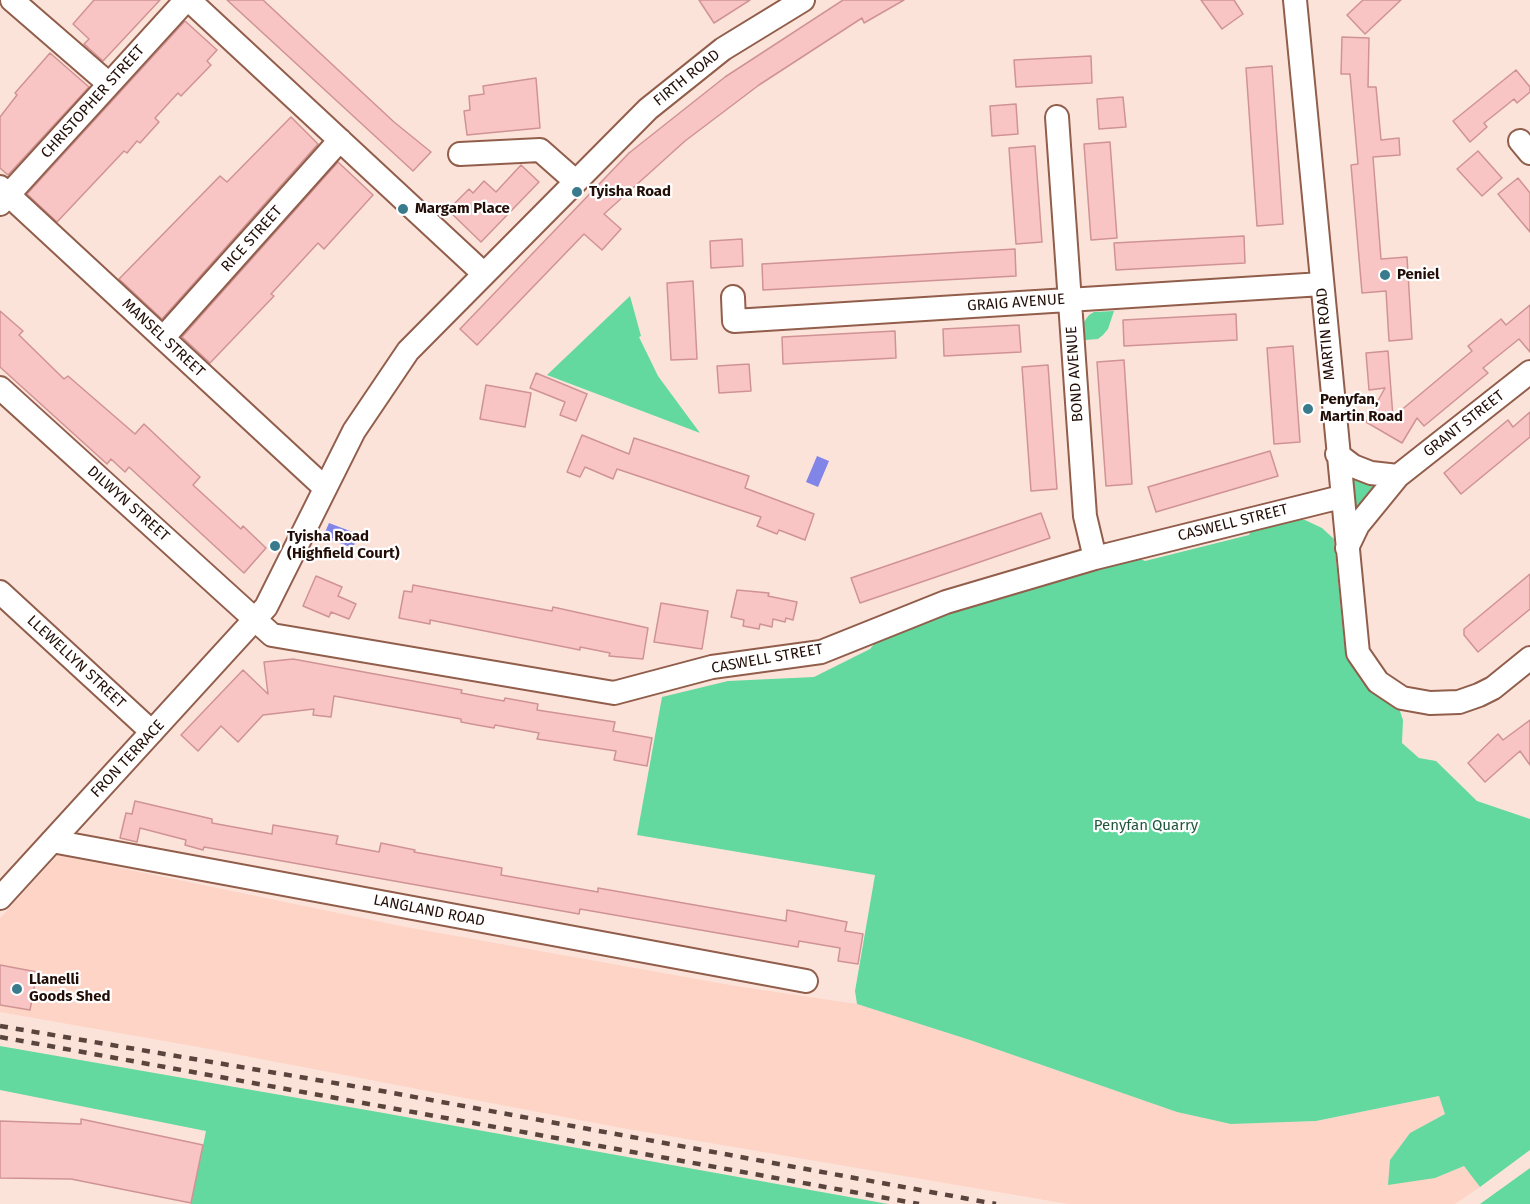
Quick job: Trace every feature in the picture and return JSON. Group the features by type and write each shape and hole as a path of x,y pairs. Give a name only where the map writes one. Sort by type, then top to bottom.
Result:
{"street":[{"path":"12,0 109,84"},
{"path":"188,0 484,274"},
{"name":"CHRISTOPHER STREET","path":"3,195 188,0"},
{"name":"FIRTH ROAD","path":"579,175 648,109 723,49 803,0"},
{"name":"MARTIN ROAD","path":"1295,0 1346,550 1358,653 1378,682 1402,698 1430,703 1459,702 1492,688 1530,658"},
{"name":"BOND AVENUE","path":"1057,117 1085,516 1095,558"},
{"name":"RICE STREET","path":"163,338 340,140"},
{"path":"255,621 267,607 285,574 354,431 408,351 579,175 540,150 460,154"},
{"name":"MANSEL STREET","path":"3,195 163,338 325,488"},
{"name":"GRAIG AVENUE","path":"733,297 734,321 1322,284"},
{"name":"GRANT STREET","path":"1346,550 1358,525 1398,476 1530,372"},
{"name":"DILWYN STREET","path":"0,388 255,621"},
{"path":"1337,454 1353,466 1371,473 1398,476"},
{"name":"CASWELL STREET","path":"255,621 273,634 614,693 712,668 821,652 946,602 1095,558 1341,497"},
{"name":"LLEWELLYN STREET","path":"0,594 152,732"},
{"name":"FRON TERRACE","path":"0,898 255,621"},
{"name":"LANGLAND ROAD","path":"52,841 806,981"}],"shaded area":[{"path":"58,855 406,927 736,986 857,1004 970,1040 1177,1112 1231,1124 1316,1121 1439,1096 1445,1114 1410,1133 1390,1160 1435,1178 1464,1166 1480,1187 1455,1204 1068,1204 616,1127 198,1047 0,1012 0,918"}],"green space":[{"path":"630,296 641,336 639,337 658,376 700,433 547,375"},
{"path":"1114,311 1108,329 1103,335 1098,339 1085,340 1084,322 1089,315 1094,312"},
{"path":"1353,477 1377,484 1357,511 1355,509"},
{"name":"Penyfan Quarry","path":"1289,518 1305,520 1322,528 1334,539 1344,641 1352,665 1366,685 1399,708 1403,720 1402,743 1419,758 1436,761 1477,801 1530,819 1530,1150 1480,1187 1464,1166 1435,1178 1388,1185 1390,1160 1410,1133 1445,1114 1439,1096 1316,1121 1231,1124 1177,1112 970,1040 857,1004 855,991 875,875 637,835 662,697 728,681 814,677 870,649 881,636 895,628 1136,557 1145,561 1249,535 1253,526"},
{"path":"0,1046 888,1204 191,1204 206,1131 0,1090"},
{"path":"1530,1168 1530,1204 1480,1204"}],"water":[{"path":"817,456 829,461 818,487 806,482"},
{"path":"329,523 358,534 353,548 323,537"}],"building":[{"path":"94,0 160,0 103,61 84,44 89,39 73,24"},
{"path":"227,0 263,0 394,122 431,152 413,171"},
{"path":"699,0 750,0 714,23"},
{"path":"843,0 904,0 864,23 862,18 759,85 685,141 604,214 621,229 602,250 584,234 477,345 460,329 629,153 725,77"},
{"path":"1201,0 1234,0 1243,14 1222,29"},
{"path":"1363,0 1401,0 1365,34 1347,15"},
{"path":"185,21 217,50 207,61 211,65 181,96 178,93 155,118 159,122 140,143 137,141 127,153 124,151 57,222 27,194"},
{"path":"1342,37 1369,38 1368,87 1376,87 1381,140 1399,138 1400,155 1373,157 1381,259 1407,257 1412,339 1389,341 1386,291 1362,293 1351,165 1358,164 1350,74 1341,74"},
{"path":"50,53 89,87 8,175 0,168 0,117 17,95 15,93"},
{"path":"1091,56 1092,83 1016,87 1014,60"},
{"path":"1272,66 1283,224 1257,226 1246,68"},
{"path":"1516,70 1530,87 1530,92 1517,103 1514,99 1484,123 1487,127 1470,142 1453,121"},
{"path":"536,78 540,128 467,135 464,111 470,110 469,96 484,94 483,86"},
{"path":"1123,97 1126,127 1099,129 1097,99"},
{"path":"1016,104 1018,134 992,136 990,106"},
{"path":"291,117 318,144 162,319 119,279 220,176 227,182"},
{"path":"1110,142 1117,238 1091,240 1084,144"},
{"path":"1035,146 1042,242 1016,244 1009,148"},
{"path":"1478,151 1502,178 1482,196 1457,169"},
{"path":"338,162 373,195 324,249 318,243 271,294 274,296 210,363 182,337"},
{"path":"521,165 539,182 481,242 448,210 469,189 473,193 484,181 496,192"},
{"path":"1518,178 1530,193 1530,232 1498,194"},
{"path":"1244,236 1245,263 1116,270 1114,243"},
{"path":"742,239 743,266 711,268 710,241"},
{"path":"1015,249 1016,276 763,290 762,264"},
{"path":"693,281 697,359 671,360 667,283"},
{"path":"1530,305 1530,352 1519,339 1483,368 1488,373 1424,426 1417,418 1402,443 1366,422 1385,388 1369,390 1366,353 1388,351 1393,417 1472,351 1468,346 1501,319 1506,325"},
{"path":"0,311 23,331 19,335 64,379 68,376 135,434 144,424 200,477 193,485 241,529 243,526 266,548 244,573 129,467 125,472 111,459 107,464 0,367"},
{"path":"1236,314 1237,340 1124,346 1123,320"},
{"path":"1019,325 1021,352 944,356 943,329"},
{"path":"895,331 896,358 783,364 782,337"},
{"path":"1293,346 1300,442 1274,444 1267,348"},
{"path":"1124,360 1132,484 1106,486 1097,362"},
{"path":"749,364 751,391 719,393 717,366"},
{"path":"1048,365 1057,489 1031,491 1022,367"},
{"path":"536,373 587,394 576,421 560,415 565,402 530,388"},
{"path":"486,385 531,393 525,427 480,419"},
{"path":"1530,412 1530,437 1461,494 1444,473 1508,420 1513,427"},
{"path":"582,435 629,454 634,438 749,476 745,488 814,514 805,540 779,530 777,534 757,526 761,517 617,469 613,479 585,467 580,477 567,472"},
{"path":"1270,451 1278,476 1156,512 1148,487"},
{"path":"1041,513 1050,538 860,603 851,578"},
{"path":"1530,574 1530,609 1478,652 1464,635 1464,629"},
{"path":"316,576 342,587 338,596 356,604 349,619 331,612 329,617 303,606"},
{"path":"413,585 552,611 553,607 648,628 643,659 609,656 610,653 580,647 580,650 430,620 430,624 399,618 404,591 412,592"},
{"path":"737,590 769,593 768,596 797,602 793,620 786,618 785,622 773,619 772,627 760,624 759,629 743,626 744,620 731,617"},
{"path":"661,603 708,611 702,649 654,642"},
{"path":"293,659 462,690 461,693 482,697 504,701 505,698 538,704 537,710 615,722 613,731 652,738 647,766 614,760 616,751 537,739 539,733 495,725 494,728 477,725 461,722 461,719 334,696 331,717 313,715 314,709 263,715 238,742 221,726 198,751 181,735 243,670 268,694 264,662"},
{"path":"1530,720 1530,765 1520,751 1485,782 1468,763 1498,734 1503,740"},
{"path":"135,801 212,819 212,823 272,834 273,825 338,836 336,844 379,852 381,843 415,850 414,852 502,868 501,875 598,892 598,888 786,921 787,910 847,922 845,931 863,934 858,964 838,961 840,948 799,941 798,947 580,909 579,914 204,847 203,850 185,845 186,840 140,828 137,842 120,838 126,813 132,814"},
{"name":"Llanelli Goods Shed","path":"0,965 37,972 30,1010 0,1005"},
{"path":"81,1119 203,1145 191,1203 71,1179 0,1178 0,1121 81,1124"}],"railway":[{"path":"0,1026 382,1091 996,1204"},
{"path":"0,1037 919,1204"}],"place":[{"name":"Tyisha Road","path":"577,192"},
{"name":"Margam Place","path":"403,209"},
{"name":"Peniel","path":"1385,275"},
{"name":"Penyfan, Martin Road","path":"1308,409"},
{"name":"Tyisha Road (Highfield Court)","path":"275,546"},
{"name":"Llanelli Goods Shed","path":"17,989"}]}
